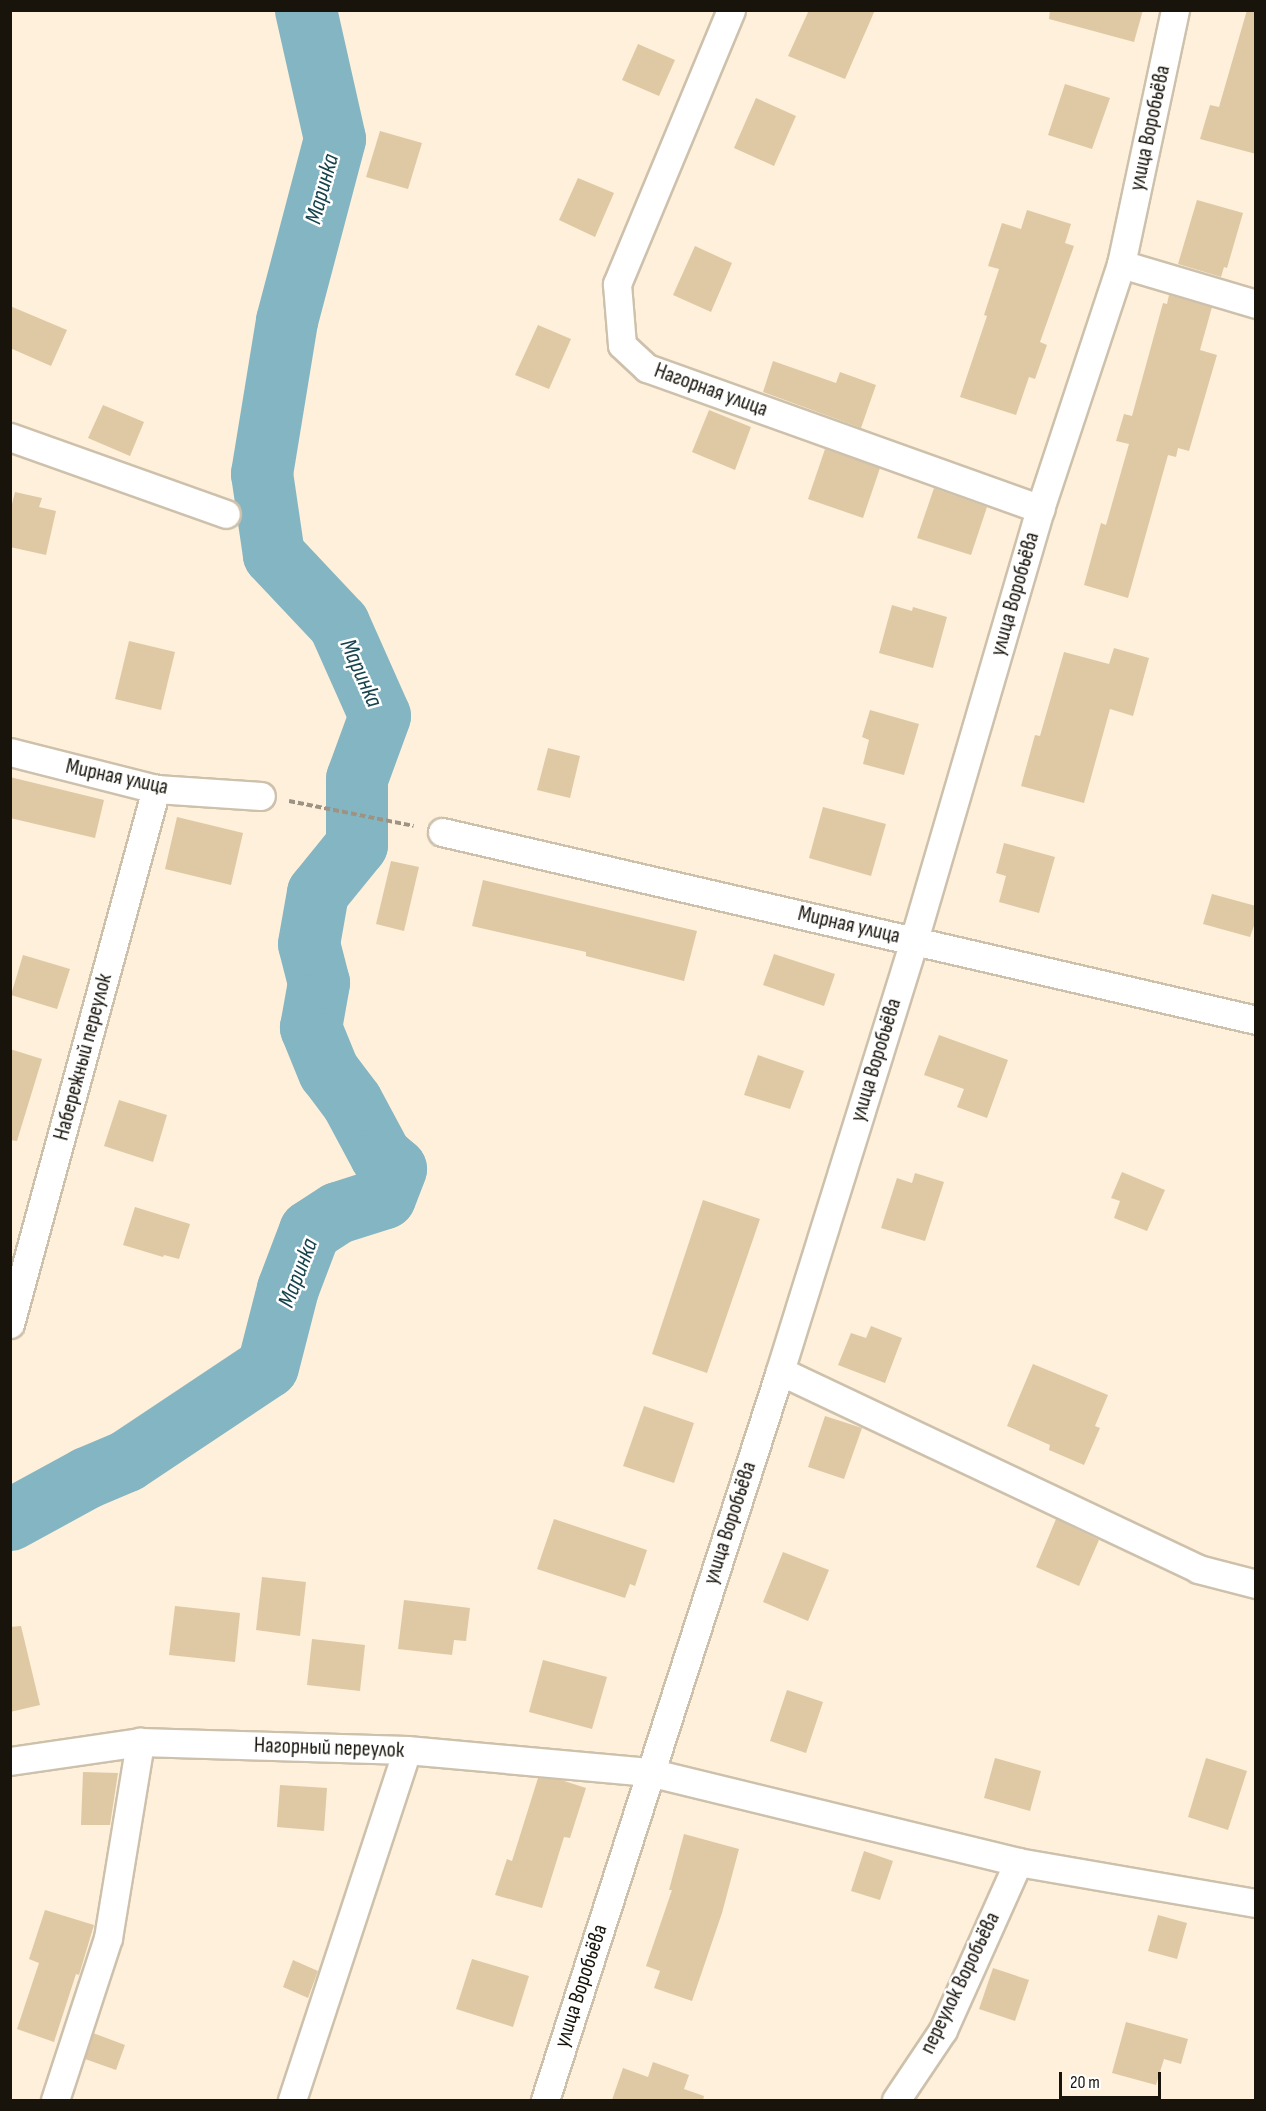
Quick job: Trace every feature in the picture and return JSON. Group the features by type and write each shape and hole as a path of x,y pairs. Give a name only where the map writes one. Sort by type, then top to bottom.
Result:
{"street":[{"name":"Нагорная улица","path":"731,10 617,284 622,345 647,368 1040,509"},
{"name":"улица Воробьёва","path":"545,2100 780,1371 914,940 1040,509 1121,264 1175,10"},
{"path":"1121,264 1256,304"},
{"path":"10,437 226,514"},
{"name":"Мирная улица","path":"10,752 156,789 261,796"},
{"name":"Набережный переулок","path":"10,1324 156,789"},
{"name":"Мирная улица","path":"442,831 1256,1020"},
{"path":"780,1371 1198,1569 1256,1584"},
{"path":"55,2100 108,1938 140,1742"},
{"name":"Нагорный переулок","path":"10,1761 140,1742 407,1750 649,1772 1018,1862 1256,1903"},
{"path":"292,2100 407,1750"},
{"name":"переулок Воробьёва","path":"896,2100 943,2030 1018,1862"}],"path":[{"path":"261,796 442,831"}],"building":[{"path":"809,10 875,10 845,79 788,56"},
{"path":"1050,10 1143,10 1134,42 1049,19"},
{"path":"1247,10 1256,10 1256,154 1200,139 1210,105 1219,107"},
{"path":"638,44 675,60 659,96 622,80"},
{"path":"1065,84 1110,98 1092,149 1048,135"},
{"path":"756,98 796,116 774,166 734,148"},
{"path":"380,131 422,143 408,189 366,177"},
{"path":"578,178 614,193 595,237 559,220"},
{"path":"1197,200 1243,213 1227,268 1224,267 1221,277 1178,264"},
{"path":"1027,210 1071,224 1065,243 1074,246 1040,342 1047,345 1035,379 1029,377 1016,415 960,397 987,316 984,315 999,269 988,266 1002,223 1021,229"},
{"path":"695,246 732,263 711,312 673,295"},
{"path":"1169,295 1212,307 1200,350 1217,355 1189,451 1178,448 1176,457 1168,455 1128,598 1084,585 1101,523 1106,525 1129,444 1116,441 1124,414 1132,416 1163,303 1167,304"},
{"path":"10,306 67,330 51,366 10,348"},
{"path":"538,325 571,339 549,389 515,375"},
{"path":"773,361 836,383 840,372 876,385 861,428 763,392"},
{"path":"103,405 144,422 130,456 88,438"},
{"path":"709,410 751,427 735,470 692,452"},
{"path":"825,449 880,468 863,518 808,499"},
{"path":"934,488 987,507 971,555 917,538"},
{"path":"15,492 42,498 39,507 56,511 46,555 10,547 10,512"},
{"path":"892,605 912,611 913,607 947,617 933,668 879,653"},
{"path":"129,641 175,652 161,710 115,699"},
{"path":"1114,648 1149,658 1133,716 1110,709 1084,803 1021,786 1035,735 1040,736 1064,652 1109,664"},
{"path":"870,710 919,724 904,775 863,764 869,740 862,737"},
{"path":"548,748 580,756 570,798 537,790"},
{"path":"10,777 104,800 95,838 10,818"},
{"path":"823,807 886,824 871,876 809,858"},
{"path":"177,817 243,833 231,885 165,869"},
{"path":"1004,843 1055,857 1039,913 999,902 1006,876 996,873"},
{"path":"391,861 419,867 404,931 376,924"},
{"path":"483,880 697,931 684,981 586,956 586,952 472,926"},
{"path":"1212,894 1256,906 1256,920 1250,937 1203,924"},
{"path":"774,954 835,974 824,1006 763,985"},
{"path":"23,955 70,969 57,1009 11,995"},
{"path":"939,1035 1008,1060 987,1118 957,1107 964,1089 924,1075"},
{"path":"10,1049 42,1059 17,1141 10,1140"},
{"path":"758,1055 804,1071 790,1109 744,1095"},
{"path":"119,1100 167,1115 153,1162 104,1146"},
{"path":"1122,1172 1165,1190 1147,1231 1114,1218 1120,1201 1111,1198"},
{"path":"915,1173 944,1182 925,1241 881,1228 897,1178 912,1183"},
{"path":"703,1200 760,1219 707,1373 652,1354"},
{"path":"135,1207 190,1224 179,1259 164,1255 163,1257 123,1245"},
{"path":"871,1326 902,1338 885,1383 838,1365 851,1333 866,1338"},
{"path":"1033,1364 1108,1395 1095,1426 1100,1428 1084,1465 1049,1450 1050,1445 1007,1426"},
{"path":"644,1406 694,1423 674,1483 623,1466"},
{"path":"825,1416 862,1428 844,1479 808,1467"},
{"path":"554,1519 647,1550 635,1586 630,1584 625,1598 537,1569"},
{"path":"1056,1519 1099,1540 1079,1586 1036,1567"},
{"path":"783,1552 829,1570 808,1621 763,1602"},
{"path":"262,1577 306,1582 300,1636 256,1630"},
{"path":"404,1600 470,1608 466,1641 454,1640 452,1655 398,1649"},
{"path":"175,1606 240,1613 235,1662 169,1655"},
{"path":"21,1626 40,1705 10,1712 10,1627"},
{"path":"312,1639 365,1645 360,1691 307,1685"},
{"path":"543,1660 607,1677 592,1729 529,1712"},
{"path":"787,1690 823,1702 806,1753 770,1741"},
{"path":"995,1758 1041,1771 1030,1811 984,1798"},
{"path":"1206,1758 1247,1771 1228,1830 1188,1817"},
{"path":"83,1772 118,1773 110,1825 81,1825"},
{"path":"538,1778 561,1780 586,1788 570,1838 564,1837 542,1908 495,1895 507,1859 512,1861"},
{"path":"280,1785 327,1788 324,1831 277,1827"},
{"path":"684,1834 739,1849 722,1913 692,2001 654,1988 660,1971 646,1966 672,1890 669,1890"},
{"path":"864,1851 893,1861 880,1900 851,1891"},
{"path":"45,1910 94,1925 79,1975 76,1974 54,2042 17,2029 39,1963 29,1959"},
{"path":"1158,1915 1187,1923 1177,1959 1148,1951"},
{"path":"472,1959 529,1976 513,2027 456,2009"},
{"path":"293,1960 318,1971 308,1998 283,1987"},
{"path":"993,1968 1029,1980 1015,2021 979,2009"},
{"path":"1126,2022 1188,2039 1181,2064 1164,2059 1156,2085 1112,2073"},
{"path":"93,2033 125,2045 116,2070 85,2059"},
{"path":"653,2062 689,2075 684,2089 704,2096 703,2100 612,2100 623,2068 648,2077"}],"waterway":[{"name":"Маринка","path":"10,1520 87,1478 127,1461 268,1367 288,1289 310,1231 338,1213 385,1198 396,1169 381,1156 352,1102 329,1072 311,1028 319,983 309,944 318,893 357,845 357,779 380,716 339,624 274,555 262,474 287,321 335,139 306,10"}]}
